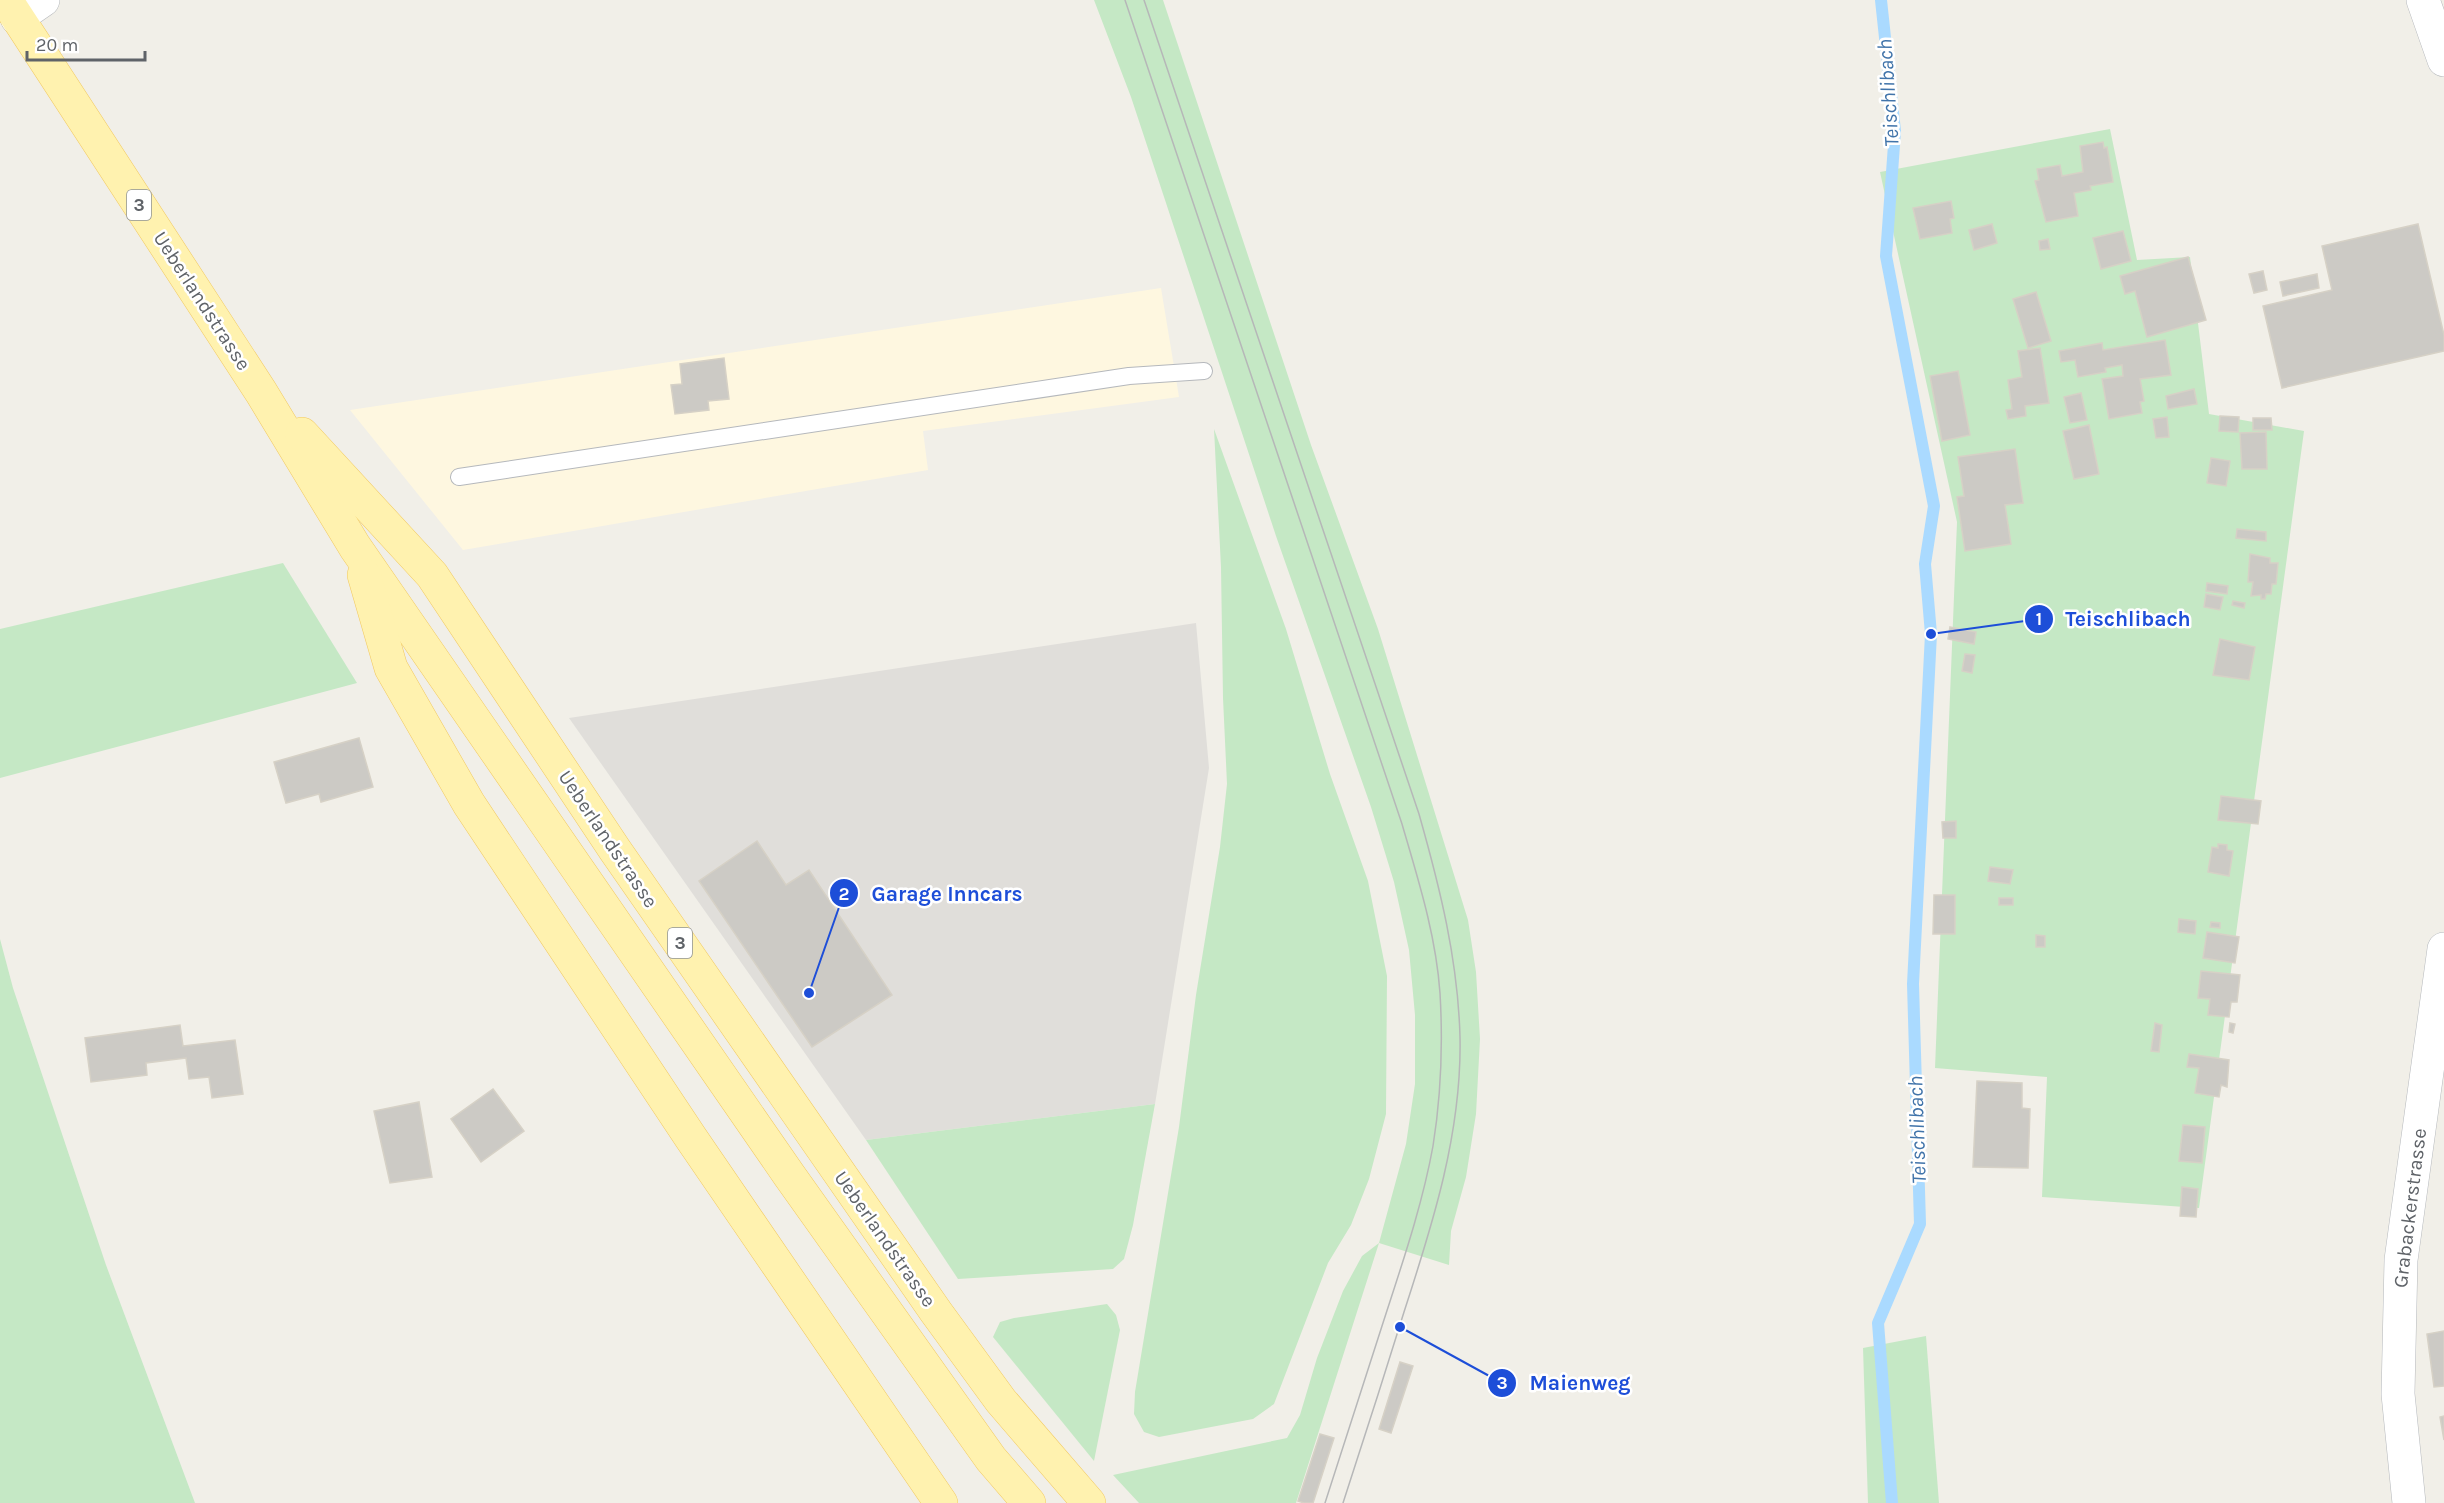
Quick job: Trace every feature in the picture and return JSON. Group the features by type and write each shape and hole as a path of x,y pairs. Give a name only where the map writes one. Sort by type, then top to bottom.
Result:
{"main road":[{"name":"Ueberlandstrasse","path":"22,6 355,547 789,1175 991,1459 1029,1503"},
{"name":"Ueberlandstrasse","path":"261,392 360,494 432,575 615,850 936,1312 1001,1401 1089,1503"},
{"name":"Ueberlandstrasse","path":"355,547 391,668 469,804 691,1138 941,1503"}],"street":[{"path":"2423,0 2444,60"},
{"name":"Grabackerstrasse","path":"2409,1503 2398,1394 2401,1260 2433,1108 2444,949"}],"lane":[{"path":"459,477 1129,376 1204,370"}],"shaded area":[{"path":"1161,288 1179,397 923,431 928,470 463,550 350,410"},
{"path":"1196,623 1209,768 1155,1104 866,1140 569,718"}],"green space":[{"path":"1094,0 1163,0 1311,445 1378,629 1468,920 1476,972 1480,1039 1476,1114 1466,1177 1451,1231 1449,1265 1379,1243 1406,1144 1415,1084 1415,1015 1409,950 1394,882 1371,807 1276,536 1131,97"},
{"path":"2110,129 2137,260 2190,257 2209,414 2304,431 2199,1208 2042,1197 2047,1077 1935,1068 1957,522 1880,172"},
{"path":"1214,429 1286,629 1330,774 1368,881 1387,976 1386,1114 1369,1179 1351,1225 1328,1263 1274,1404 1253,1419 1159,1437 1144,1432 1134,1414 1135,1392 1179,1127 1227,784 1221,567"},
{"path":"283,563 357,683 0,778 0,629"},
{"path":"0,939 13,988 106,1265 195,1503 0,1503"},
{"path":"1155,1104 1133,1225 1124,1259 1113,1269 958,1279 866,1140"},
{"path":"1379,1243 1296,1503 1139,1503 1113,1475 1287,1438 1300,1415 1317,1358 1343,1291 1362,1256"},
{"path":"1107,1304 1116,1315 1120,1330 1094,1461 993,1337 1000,1322"},
{"path":"1926,1336 1939,1503 1868,1503 1863,1348"}],"building":[{"path":"2103,142 2104,148 2107,147 2113,182 2090,186 2091,190 2074,193 2078,216 2046,222 2035,181 2039,180 2037,169 2060,165 2062,176 2083,172 2080,146"},
{"path":"1951,201 1954,218 1950,219 1952,233 1920,239 1913,208"},
{"path":"1992,224 1997,243 1974,250 1969,230"},
{"path":"2418,224 2444,335 2444,351 2282,388 2263,306 2332,290 2322,246"},
{"path":"2123,231 2131,261 2101,269 2093,238"},
{"path":"2048,239 2050,249 2040,250 2039,241"},
{"path":"2188,257 2206,320 2147,337 2135,291 2125,294 2120,276"},
{"path":"2263,271 2267,290 2254,293 2249,274"},
{"path":"2317,274 2319,288 2283,296 2280,282"},
{"path":"2036,292 2051,341 2028,348 2013,299"},
{"path":"2165,340 2171,375 2140,379 2144,401 2140,402 2142,413 2109,419 2102,379 2123,376 2122,365 2105,368 2106,372 2078,377 2075,360 2061,362 2059,351 2102,343 2103,350"},
{"path":"2040,348 2049,403 2025,406 2026,416 2008,419 2006,410 2012,409 2008,380 2022,377 2018,351"},
{"path":"724,358 729,399 708,401 709,410 675,414 671,385 682,384 680,364"},
{"path":"1958,371 1970,435 1942,441 1930,376"},
{"path":"2194,389 2197,404 2168,409 2166,396"},
{"path":"2081,393 2087,420 2070,423 2064,397"},
{"path":"2220,416 2239,417 2238,432 2219,431"},
{"path":"2167,417 2169,437 2156,438 2153,419"},
{"path":"2253,418 2271,418 2272,430 2253,430"},
{"path":"2089,425 2099,474 2074,479 2063,431"},
{"path":"2266,432 2267,469 2242,469 2240,433"},
{"path":"2015,449 2023,503 2005,505 2011,544 1965,551 1957,497 1964,496 1958,457"},
{"path":"2211,458 2230,461 2226,486 2207,483"},
{"path":"2237,529 2266,532 2266,541 2236,538"},
{"path":"2250,554 2270,558 2270,563 2278,563 2276,584 2272,584 2271,594 2266,594 2265,599 2261,599 2261,595 2251,596 2253,582 2248,582"},
{"path":"2207,583 2228,586 2227,594 2206,591"},
{"path":"2206,594 2223,597 2220,610 2204,607"},
{"path":"2233,601 2245,603 2244,608 2232,605"},
{"path":"1950,627 1976,632 1974,644 1948,639"},
{"path":"2220,639 2255,647 2249,680 2213,675"},
{"path":"1965,654 1975,655 1972,673 1962,671"},
{"path":"359,738 373,787 321,802 319,794 286,803 274,762"},
{"path":"2221,796 2261,801 2258,824 2218,820"},
{"path":"1956,821 1956,838 1943,838 1942,822"},
{"path":"757,841 786,885 809,870 892,995 812,1047 699,881"},
{"path":"2218,844 2227,845 2227,850 2233,851 2229,876 2208,872 2212,847 2218,848"},
{"path":"1990,867 2013,870 2010,884 1988,881"},
{"path":"1934,895 1955,895 1955,934 1933,934"},
{"path":"1999,898 2013,898 2013,905 1999,905"},
{"path":"2179,919 2196,921 2195,934 2178,932"},
{"path":"2211,922 2220,923 2220,928 2210,927"},
{"path":"2207,932 2239,937 2235,963 2203,958"},
{"path":"2036,935 2045,936 2045,947 2036,947"},
{"path":"2201,971 2240,975 2237,1002 2231,1002 2229,1017 2208,1015 2210,999 2198,998"},
{"path":"2155,1023 2162,1025 2159,1052 2151,1051"},
{"path":"2230,1023 2235,1024 2233,1033 2229,1032"},
{"path":"180,1025 183,1046 235,1040 243,1094 212,1098 209,1077 189,1079 186,1058 146,1063 147,1075 91,1082 85,1038"},
{"path":"2189,1054 2229,1060 2227,1087 2221,1085 2219,1097 2195,1093 2199,1068 2187,1067"},
{"path":"1977,1081 2022,1083 2022,1108 2030,1109 2028,1168 1973,1167"},
{"path":"493,1089 524,1131 481,1162 451,1119"},
{"path":"419,1102 432,1177 390,1183 374,1111"},
{"path":"2183,1125 2205,1127 2202,1163 2179,1161"},
{"path":"2182,1187 2198,1189 2196,1217 2180,1216"},
{"path":"2444,1331 2444,1386 2434,1387 2427,1334"},
{"path":"1400,1362 1413,1366 1391,1433 1379,1429"},
{"path":"2444,1416 2444,1440 2440,1417"},
{"path":"1320,1434 1334,1438 1313,1503 1304,1503 1298,1501"}],"waterway":[{"name":"Teischlibach","path":"1881,0 1895,131 1886,256 1934,506 1925,564 1931,634 1913,984 1920,1224 1878,1323 1892,1503"}],"tram line":[{"path":"1125,0 1402,824 1426,907 1438,971 1441,1070 1433,1146 1404,1259 1325,1503"},
{"path":"1144,0 1419,814 1441,897 1456,980 1460,1037 1459,1072 1456,1108 1444,1177 1425,1245 1343,1503"}],"place":[{"name":"Teischlibach","path":"1931,634"},
{"name":"Garage Inncars","path":"809,993"},
{"name":"Maienweg","path":"1400,1327"}]}
